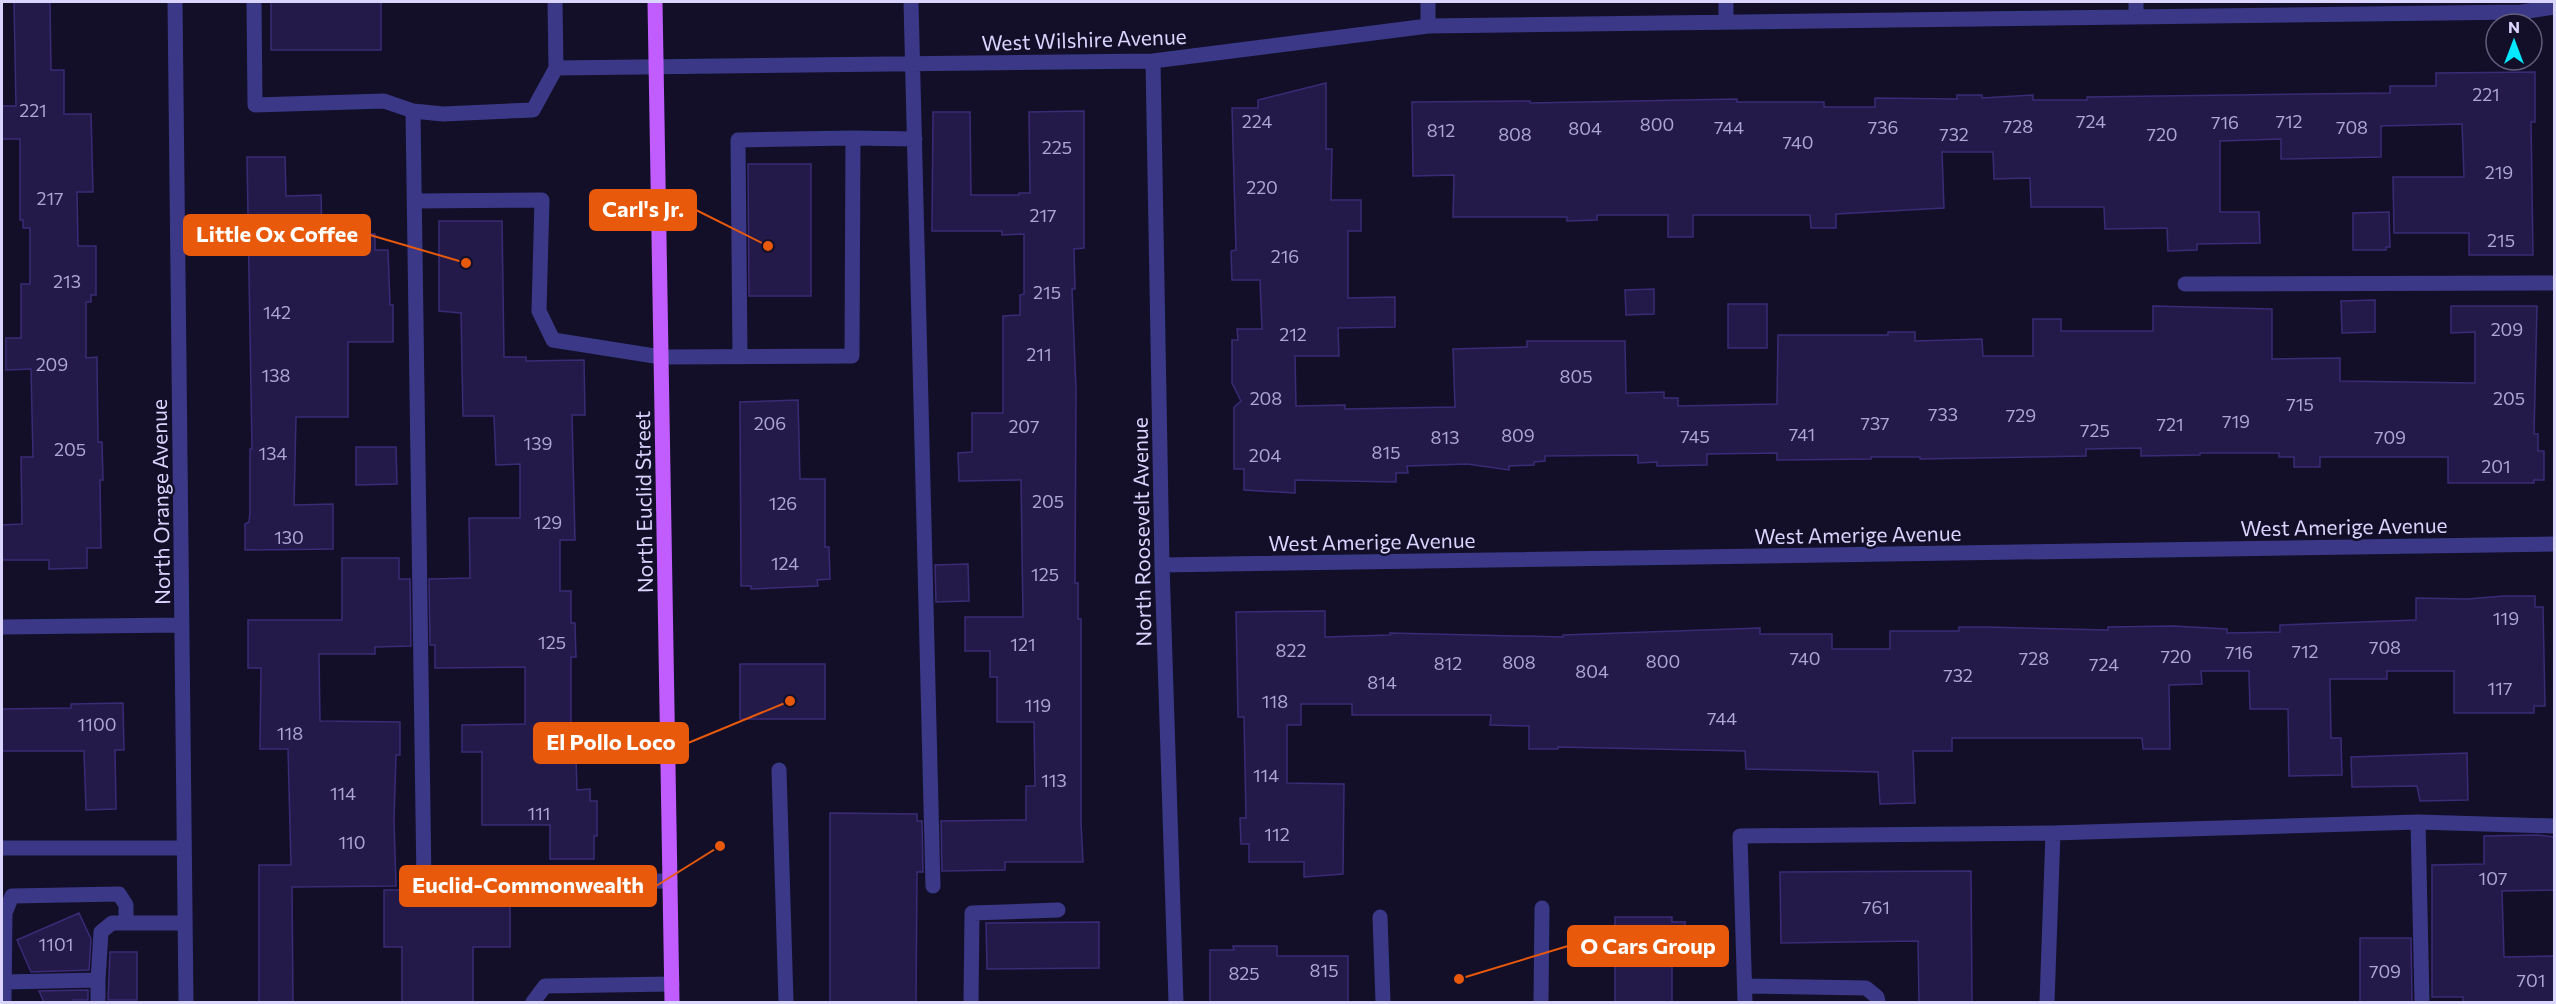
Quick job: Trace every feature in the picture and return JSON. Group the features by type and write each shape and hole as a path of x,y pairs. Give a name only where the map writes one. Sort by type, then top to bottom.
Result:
{"main road":[{"name":"North Euclid Street","path":"655,2 672,1002"}],"street":[{"name":"North Orange Avenue","path":"175,2 186,1002"},
{"path":"254,2 255,105 384,101 413,111 443,114 533,110 556,68 555,2"},
{"path":"911,2 933,886"},
{"path":"1428,2 1428,26"},
{"path":"1726,2 1726,22"},
{"name":"West Wilshire Avenue","path":"556,68 1153,61 1428,26 1726,22 2136,9 2379,8 2521,12 2554,7"},
{"name":"North Roosevelt Avenue","path":"1153,61 1162,565 1176,1002"},
{"path":"413,111 424,883 670,881"},
{"path":"415,201 542,200 539,311 553,340 661,357 852,356 853,138"},
{"path":"740,356 738,140 915,139"},
{"path":"2185,284 2554,283"},
{"name":"West Amerige Avenue","path":"1162,565 2554,544"},
{"path":"2,627 182,625"},
{"path":"778,770 786,1002"},
{"path":"2418,822 2422,1002"},
{"path":"1745,1002 1740,836 2054,833 2418,822 2554,826"},
{"path":"2047,1002 2054,833"},
{"path":"2,848 184,848"},
{"path":"4,1002 5,913 12,896 119,894 126,905 126,923"},
{"path":"1541,1002 1542,908"},
{"path":"971,1002 972,913 1058,910"},
{"path":"1380,917 1383,1002"},
{"path":"98,1002 101,932 112,923 185,923"},
{"path":"5,982 99,980"},
{"path":"533,1002 545,986 672,984"},
{"path":"1745,986 1866,988 1878,997 1878,1002"}],"building":[{"path":"14,2 50,2 51,70 64,70 64,114 91,114 93,192 77,192 78,246 96,246 96,295 91,295 91,302 86,302 86,358 97,357 98,442 102,442 103,480 100,480 101,548 87,548 87,568 49,569 49,560 2,560 2,525 22,524 21,457 33,457 31,369 6,370 6,338 21,338 21,284 30,284 30,228 23,228 23,220 20,220 20,139 2,139 2,106 16,106"},
{"path":"271,2 381,2 381,50 271,50"},
{"path":"2535,72 2535,122 2531,122 2533,255 2469,255 2469,233 2394,233 2393,177 2464,177 2462,124 2381,126 2381,157 2281,159 2281,139 2220,141 2220,212 2259,212 2260,243 2197,244 2197,250 2168,251 2167,228 2105,229 2104,207 2031,207 2030,178 1994,179 1993,152 1942,152 1944,208 1836,214 1836,228 1811,228 1810,215 1693,215 1693,237 1668,237 1668,215 1597,215 1597,220 1567,221 1567,217 1453,217 1454,175 1413,176 1412,102 1530,101 1530,103 1737,99 1737,102 1824,102 1824,107 1875,107 1875,98 1957,99 1957,95 1982,95 1982,98 2033,95 2033,100 2087,100 2087,97 2390,93 2390,86 2436,86 2436,73"},
{"path":"1326,83 1326,149 1332,149 1331,200 1361,200 1361,231 1348,231 1348,298 1395,297 1395,327 1338,328 1339,356 1295,356 1296,406 1345,405 1345,409 1455,407 1453,349 1527,347 1527,341 1625,341 1626,393 1664,392 1664,398 1678,398 1678,406 1777,404 1778,335 1888,335 1888,332 1915,332 1915,341 1982,339 1983,356 2033,356 2033,319 2061,319 2061,331 2153,331 2153,306 2272,309 2272,359 2340,358 2340,381 2475,383 2475,332 2451,333 2451,306 2537,306 2534,434 2538,434 2538,451 2544,451 2544,480 2534,480 2534,483 2448,483 2448,457 2320,457 2320,467 2294,467 2294,457 2279,457 2279,453 2141,456 2141,448 2086,449 2086,456 1920,459 1920,457 1871,457 1871,459 1777,460 1777,453 1707,454 1707,465 1657,466 1657,462 1638,463 1638,455 1545,456 1545,461 1534,462 1534,465 1509,466 1509,470 1467,464 1407,466 1408,473 1396,473 1396,482 1295,480 1295,493 1244,490 1244,469 1234,469 1234,407 1241,401 1232,383 1232,340 1238,340 1237,329 1262,329 1260,280 1232,280 1231,251 1236,250 1232,108 1258,108 1258,100"},
{"path":"1084,111 1084,248 1074,249 1075,289 1072,289 1076,389 1075,583 1078,583 1078,619 1081,619 1083,862 1005,862 1005,870 942,871 941,821 1026,820 1026,786 1035,786 1034,722 997,722 997,677 990,677 990,651 965,651 965,617 1023,617 1021,480 959,481 958,453 972,452 972,413 1003,413 1003,316 1020,315 1020,295 1024,294 1024,234 1002,235 1002,231 932,231 933,112 970,112 971,195 1019,195 1019,193 1030,193 1029,112"},
{"path":"247,157 285,157 286,196 321,195 322,235 375,234 375,250 388,250 390,305 393,305 393,342 348,342 348,417 296,417 294,505 333,504 333,549 245,550 245,524 249,522 250,512 250,449 252,449"},
{"path":"748,164 811,164 811,296 749,296"},
{"path":"2389,212 2390,247 2386,247 2386,250 2353,250 2353,213"},
{"path":"439,221 502,221 504,357 526,357 526,361 584,360 585,415 572,415 575,540 560,540 560,591 571,591 571,623 575,623 576,657 571,657 571,728 575,728 577,790 590,789 590,801 597,801 597,836 594,836 594,859 550,859 550,825 482,825 482,752 462,752 462,725 525,724 525,667 435,668 435,645 430,645 429,579 470,578 469,518 520,518 520,464 496,465 494,416 463,416 461,313 439,311"},
{"path":"1654,289 1654,314 1626,315 1625,290"},
{"path":"2375,300 2375,332 2342,333 2341,301"},
{"path":"1728,304 1767,304 1767,348 1728,348"},
{"path":"798,400 800,479 825,479 825,547 829,547 830,579 817,580 818,586 751,589 751,586 741,586 740,402"},
{"path":"356,447 396,447 397,484 356,485"},
{"path":"342,558 399,558 399,579 410,579 411,646 375,647 375,654 319,654 320,721 400,722 400,755 396,755 394,820 396,886 292,887 293,1002 259,1002 259,865 291,865 288,749 260,749 261,668 248,668 248,620 342,620"},
{"path":"968,564 969,601 936,602 935,565"},
{"path":"2535,596 2535,607 2543,607 2545,706 2534,706 2534,713 2454,713 2454,671 2387,671 2387,679 2330,679 2331,738 2341,738 2342,775 2289,776 2288,709 2250,709 2249,671 2201,671 2202,684 2169,685 2170,749 2143,749 2142,738 1952,738 1952,751 1913,751 1915,803 1880,804 1878,772 1746,769 1745,751 1558,747 1558,749 1529,749 1529,726 1490,725 1491,715 1352,715 1352,704 1301,704 1301,725 1287,725 1287,783 1344,784 1343,874 1304,877 1304,862 1249,862 1249,844 1241,844 1240,818 1246,818 1244,717 1238,717 1236,612 1325,611 1325,637 1390,635 1390,633 1563,637 1563,635 1760,628 1760,634 1832,634 1832,649 1890,649 1890,631 1959,631 1959,627 2108,630 2108,627 2173,626 2227,629 2227,633 2280,632 2280,625 2416,620 2416,598 2468,599"},
{"path":"740,664 825,664 825,719 740,719"},
{"path":"123,703 124,750 115,750 116,809 86,810 84,751 2,751 2,709 71,708 71,704"},
{"path":"2467,753 2468,800 2420,801 2417,786 2352,787 2351,757"},
{"path":"830,813 917,814 917,821 922,821 923,872 917,872 916,1002 830,1002"},
{"path":"2484,836 2554,837 2554,890 2502,891 2504,957 2554,956 2554,1002 2463,1002 2463,997 2432,997 2432,865 2484,864"},
{"path":"1971,871 1972,1002 1919,1002 1918,941 1781,943 1780,872"},
{"path":"384,890 417,890 424,893 510,892 510,947 473,947 473,1002 402,1002 402,947 384,947"},
{"path":"79,913 91,939 89,970 31,972 17,940"},
{"path":"1615,917 1672,917 1672,922 1685,922 1685,950 1672,950 1672,1002 1615,1002"},
{"path":"1099,922 1099,968 987,969 986,923"},
{"path":"2360,938 2411,938 2412,1002 2360,1002"},
{"path":"1233,946 1277,946 1277,956 1348,956 1348,1002 1210,1002 1210,950 1234,950"},
{"path":"110,952 137,952 137,1000 108,1000"},
{"path":"88,990 88,1000 73,1000 73,1002 44,1002 39,991"}],"place":[{"name":"Carl's Jr.","path":"768,246"},
{"name":"Little Ox Coffee","path":"466,263"},
{"name":"El Pollo Loco","path":"790,701"},
{"name":"Euclid-Commonwealth","path":"720,846"},
{"name":"O Cars Group","path":"1459,979"}]}
